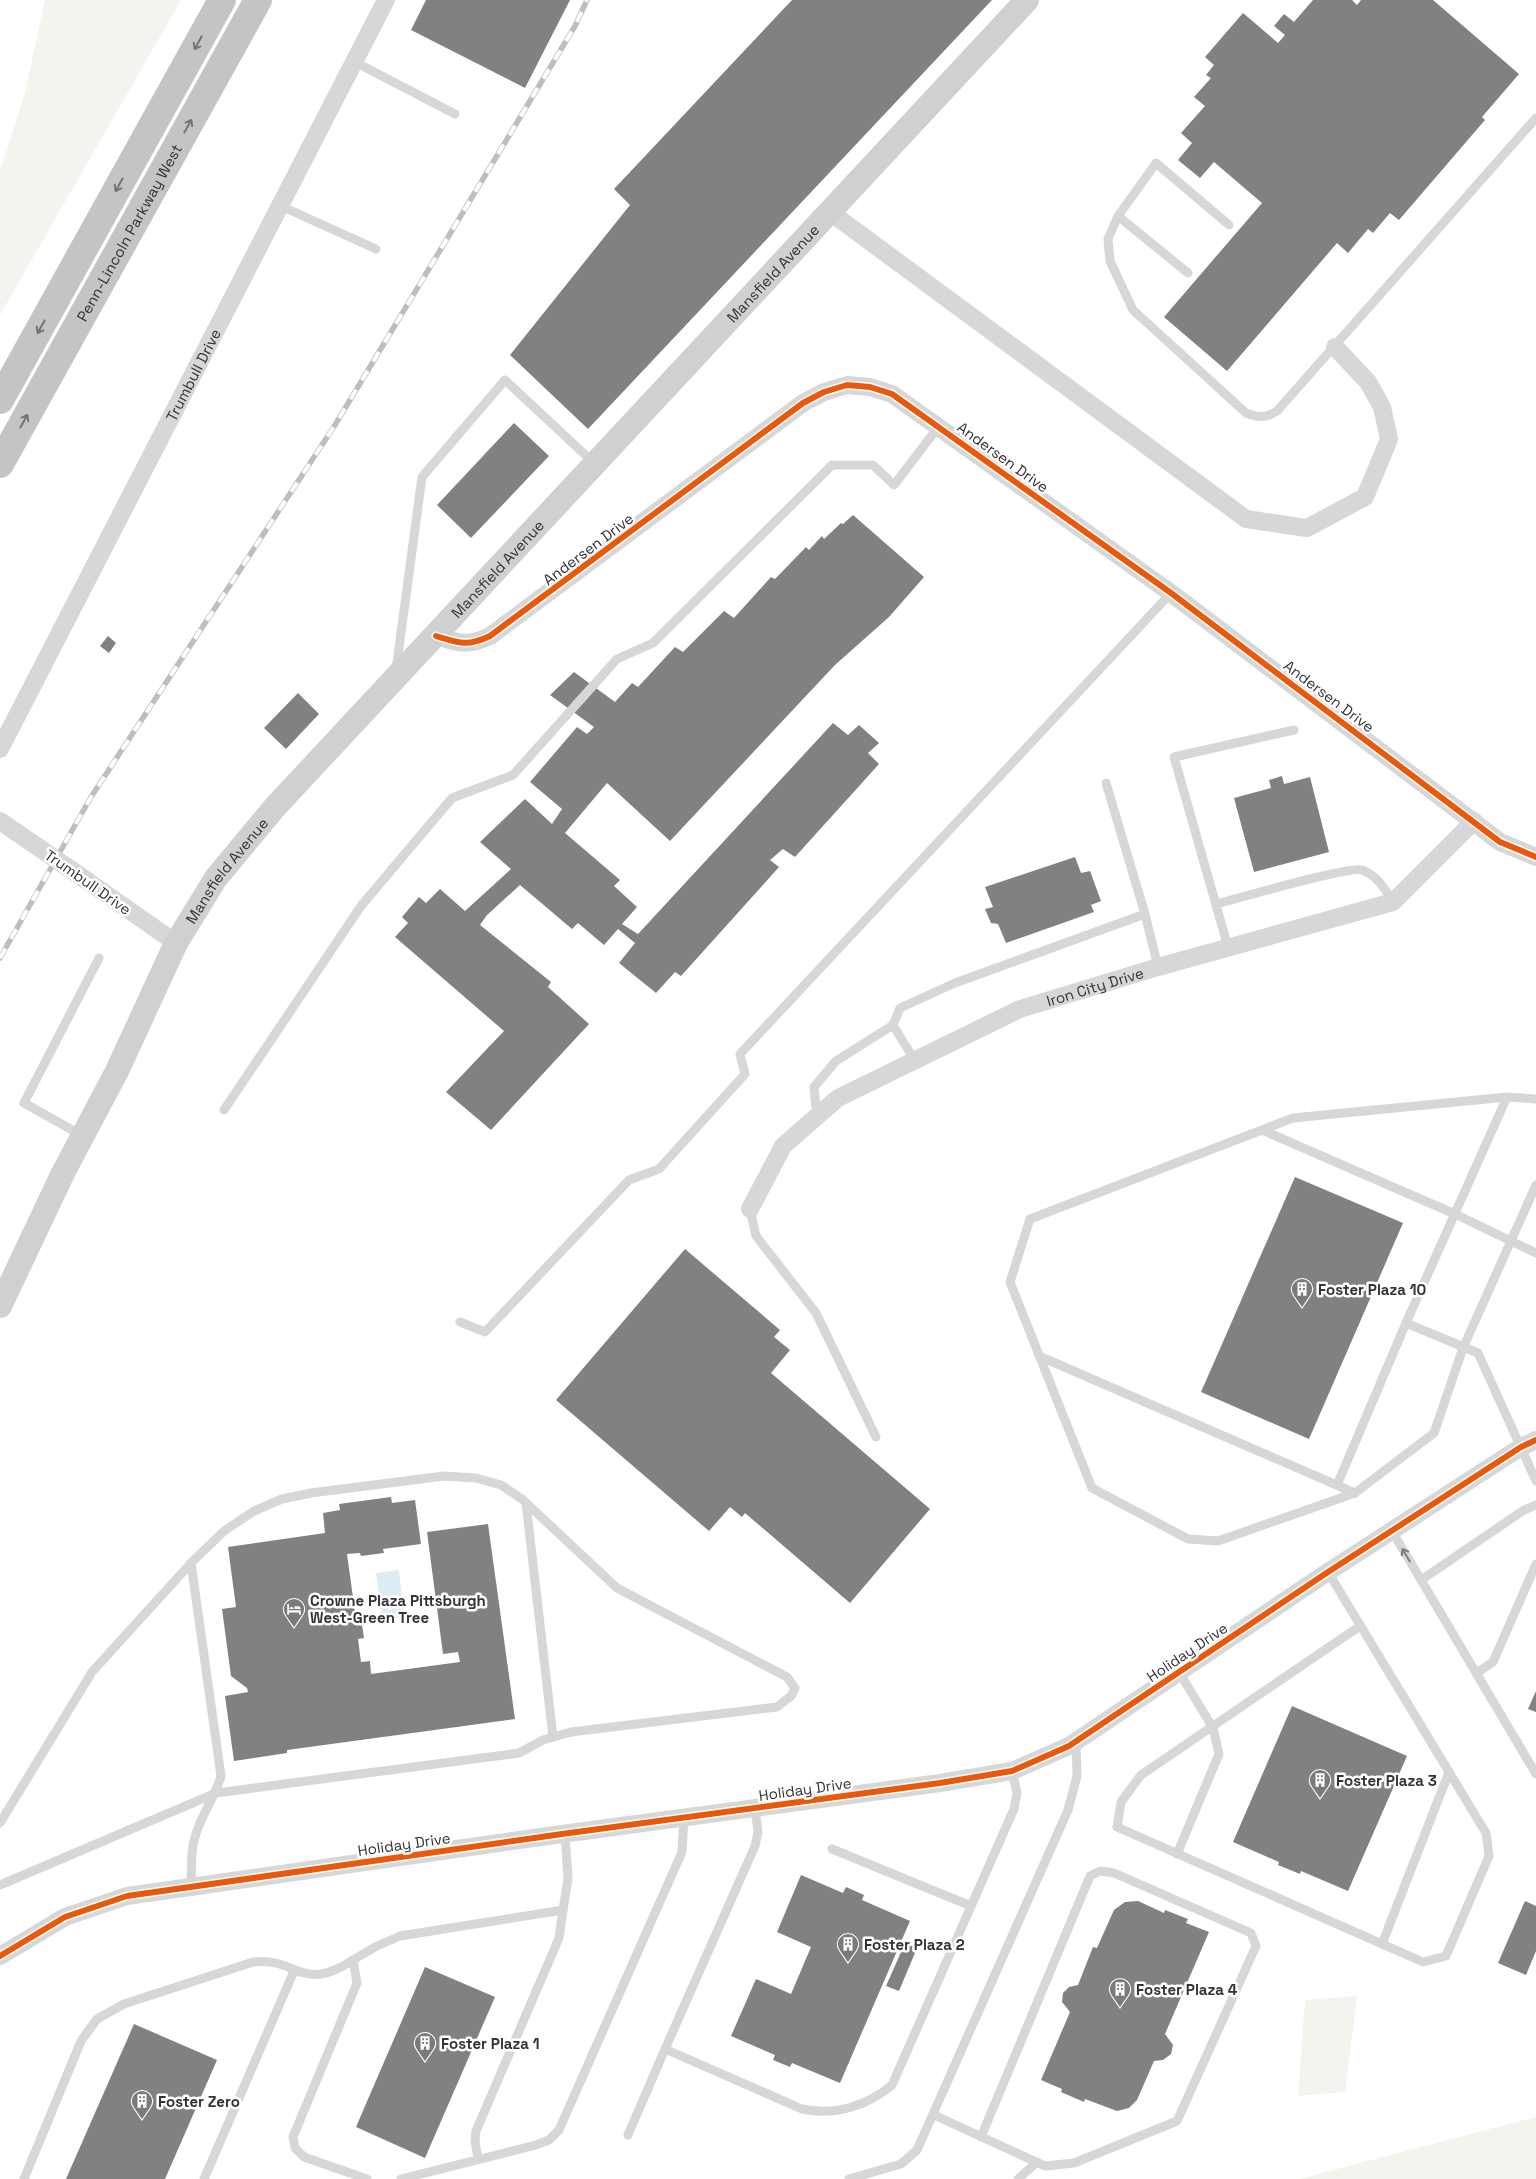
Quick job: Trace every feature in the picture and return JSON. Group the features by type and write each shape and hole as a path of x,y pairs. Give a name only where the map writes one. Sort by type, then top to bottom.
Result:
{"highway":[{"name":"Penn-Lincoln Parkway West","path":"0,400 222,0"},
{"name":"Penn-Lincoln Parkway West","path":"0,464 258,0"}],"main road":[{"name":"Mansfield Avenue","path":"0,1306 117,1071 176,943 196,907 238,850 1027,0"}],"street":[{"name":"Trumbull Drive","path":"0,749 386,0"},
{"path":"830,212 1246,519 1307,528 1365,498 1389,439 1382,407 1368,382 1335,347"},
{"name":"Andersen Drive","path":"436,636 460,644 476,643 490,636 780,418 824,392 847,386 870,387 892,394 939,426 1171,593 1500,842 1536,857"},
{"name":"Trumbull Drive","path":"0,820 176,943"},
{"name":"Iron City Drive","path":"750,1210 783,1146 838,1098 1020,1009 1158,967 1393,902 1474,821"},
{"name":"Holiday Drive","path":"0,1956 65,1917 127,1896 565,1833 940,1783 1012,1771 1076,1742 1328,1572 1528,1443"}],"lane":[{"path":"355,62 455,114"},
{"path":"1229,225 1156,163 1118,216 1108,239 1110,261 1133,310 1246,413 1266,417 1278,411 1536,118"},
{"path":"281,206 376,249"},
{"path":"1118,216 1188,273"},
{"path":"395,679 422,477 505,380 595,464"},
{"path":"224,1110 361,906 452,798 512,775 617,659 653,643 832,465 873,464 894,485 939,426"},
{"path":"460,1322 485,1332 629,1180 659,1169 745,1074 740,1054 1171,593"},
{"path":"1228,947 1174,757 1294,730"},
{"path":"1106,783 1158,967"},
{"path":"1216,904 1307,880 1360,869 1377,878 1393,902"},
{"path":"817,1117 814,1087 836,1061 893,1024 900,1008 931,994 1144,914"},
{"path":"83,1136 24,1103 99,958"},
{"path":"893,1024 914,1061"},
{"path":"1536,1100 1507,1097 1293,1118 1030,1219 1010,1282 1092,1488 1188,1539 1218,1541 1355,1493 1434,1433 1463,1348 1536,1185"},
{"path":"1337,1485 1406,1323 1507,1097"},
{"path":"1262,1130 1455,1214 1536,1253"},
{"path":"750,1210 756,1236 816,1313 876,1437"},
{"path":"1406,1323 1478,1353 1528,1443 1536,1481"},
{"path":"1040,1356 1355,1493"},
{"path":"0,1823 92,1672 191,1563 224,1532 254,1511 282,1499 311,1493 444,1476 476,1478 501,1485 526,1503 618,1588 787,1677 795,1688 791,1696 777,1707 571,1732 554,1737 519,1753 216,1792 0,1885"},
{"path":"526,1503 554,1737"},
{"path":"1421,1580 1524,1510 1536,1505"},
{"path":"1392,1531 1536,1774"},
{"path":"191,1563 220,1776 216,1792 202,1816 194,1839 191,1887"},
{"path":"1476,1673 1493,1662 1536,1564"},
{"path":"1328,1572 1486,1833 1490,1856 1446,1956 1422,1962 1117,1827 1121,1802 1141,1775 1213,1728 1360,1626"},
{"path":"1177,1854 1218,1754 1213,1728 1180,1672"},
{"path":"849,2179 884,2174 901,2164 917,2150 1068,1810 1077,1776 1076,1742"},
{"path":"665,2049 802,2109 819,2112 853,2107 876,2098 892,2085 1014,1809 1017,1793 1012,1771"},
{"path":"1382,1944 1449,1772"},
{"path":"628,2135 755,1846 758,1832 755,1808"},
{"path":"401,2179 478,2158 536,2145 549,2140 559,2130 682,1852 684,1817"},
{"path":"478,2158 475,2142 476,2131 559,1938 568,1879 565,1833"},
{"path":"832,1849 971,1906"},
{"path":"934,2115 981,2137 1045,2166 1074,2163 1177,2121 1256,1946 1251,1933 1114,1873 1100,1872 1090,1876 981,2137"},
{"path":"24,2179 81,2040 97,2019 124,2004 254,1962 269,1961 294,1971 315,1976 334,1972 375,1946 400,1936 563,1910"},
{"path":"353,1960 357,1983 293,2137 295,2148 304,2157 367,2179"},
{"path":"204,2179 294,1971"},
{"path":"1018,2179 1037,2162"}],"shaded area":[{"path":"45,0 181,0 0,315 0,172 25,93"},
{"path":"399,1570 404,1617 382,1620 376,1573"},
{"path":"1357,1996 1345,2092 1298,2096 1305,2000"},
{"path":"1536,2117 1536,2179 1299,2179"}],"building":[{"path":"426,0 570,0 525,88 411,30"},
{"path":"792,0 992,0 588,429 510,355 630,205 614,189"},
{"path":"1313,0 1352,0 1357,5 1361,0 1433,0 1519,74 1482,117 1485,120 1399,220 1390,213 1373,233 1368,229 1348,253 1337,243 1227,371 1164,317 1262,203 1214,162 1200,178 1178,160 1192,143 1181,133 1205,106 1194,97 1211,78 1206,75 1214,65 1205,57 1243,13 1278,43 1285,35 1274,26 1284,14 1294,22"},
{"path":"514,423 549,456 471,538 437,505"},
{"path":"853,515 924,577 889,617 835,665 670,841 607,783 565,833 620,880 614,886 637,907 622,924 638,934 833,723 848,735 859,725 879,743 868,753 879,764 795,857 783,849 770,860 779,867 681,976 675,972 656,993 619,963 635,943 618,929 604,945 578,923 572,929 520,885 487,915 480,925 551,982 548,987 589,1024 491,1130 446,1092 504,1031 395,937 408,923 402,917 419,897 426,903 440,889 465,911 511,869 480,842 525,799 552,824 562,809 530,782 577,727 587,734 594,727 550,695 574,672 615,702 632,683 638,687 675,647 683,652 724,611 734,618 771,577 775,579 806,547 809,550 822,536 824,539"},
{"path":"108,636 116,643 109,653 100,646"},
{"path":"298,693 319,714 286,749 264,728"},
{"path":"1282,776 1284,784 1310,777 1329,852 1254,872 1234,798 1271,788 1269,780"},
{"path":"1075,857 1081,873 1090,871 1101,901 1091,905 1094,912 1006,943 998,924 991,923 985,909 993,907 985,887"},
{"name":"Foster Plaza 10","path":"1295,1177 1403,1223 1309,1439 1201,1392"},
{"path":"685,1249 780,1330 774,1337 790,1350 771,1373 930,1509 850,1603 745,1513 742,1517 730,1507 709,1531 556,1400"},
{"name":"Crowne Plaza Pittsburgh West-Green Tree","path":"391,1497 392,1503 415,1500 421,1544 383,1549 384,1553 361,1556 360,1553 347,1554 356,1619 361,1618 364,1638 358,1639 361,1662 370,1661 371,1674 460,1662 458,1652 443,1654 427,1532 488,1524 515,1719 287,1750 287,1753 234,1761 225,1696 248,1692 247,1688 231,1676 222,1609 236,1607 228,1547 325,1533 323,1513 340,1510 339,1504"},
{"path":"1536,1691 1536,1712 1528,1709"},
{"name":"Foster Plaza 3","path":"1292,1706 1407,1756 1348,1891 1301,1871 1300,1874 1278,1865 1279,1862 1233,1842"},
{"name":"Foster Plaza 2","path":"801,1875 843,1893 846,1887 864,1895 862,1900 910,1921 840,2083 792,2063 790,2067 773,2060 775,2055 731,2036 756,1979 791,1994 811,1947 777,1932"},
{"name":"Foster Plaza 4","path":"1138,1901 1164,1913 1165,1910 1188,1919 1186,1923 1209,1932 1165,2034 1173,2045 1171,2054 1163,2060 1154,2061 1137,2100 1129,2108 1117,2111 1085,2099 1084,2102 1061,2092 1062,2089 1041,2080 1070,2012 1062,2002 1063,1993 1069,1987 1078,1985 1093,1947 1097,1948 1114,1910 1125,1902"},
{"path":"1525,1901 1536,1906 1536,1951 1526,1975 1498,1963"},
{"path":"905,1943 917,1948 899,1991 886,1986"},
{"name":"Foster Plaza 1","path":"425,1967 495,1997 425,2158 356,2127"},
{"name":"Foster Zero","path":"134,2024 217,2060 165,2179 66,2179"}],"railway":[{"path":"0,958 91,797 335,425 575,26 587,0"}],"cycle path":[{"path":"436,636 463,643 475,642 490,636 803,403 824,392 847,385 870,387 892,394 1171,593 1500,842 1536,857"},
{"path":"0,1956 65,1917 127,1896 562,1834 940,1783 1012,1771 1069,1746 1328,1572 1521,1447 1536,1440"}],"place":[{"name":"Foster Plaza 10","path":"1302,1308"},
{"name":"Crowne Plaza Pittsburgh West-Green Tree","path":"294,1628"},
{"name":"Foster Plaza 3","path":"1320,1799"},
{"name":"Foster Plaza 2","path":"848,1963"},
{"name":"Foster Plaza 4","path":"1120,2008"},
{"name":"Foster Plaza 1","path":"425,2062"},
{"name":"Foster Zero","path":"142,2120"}]}
